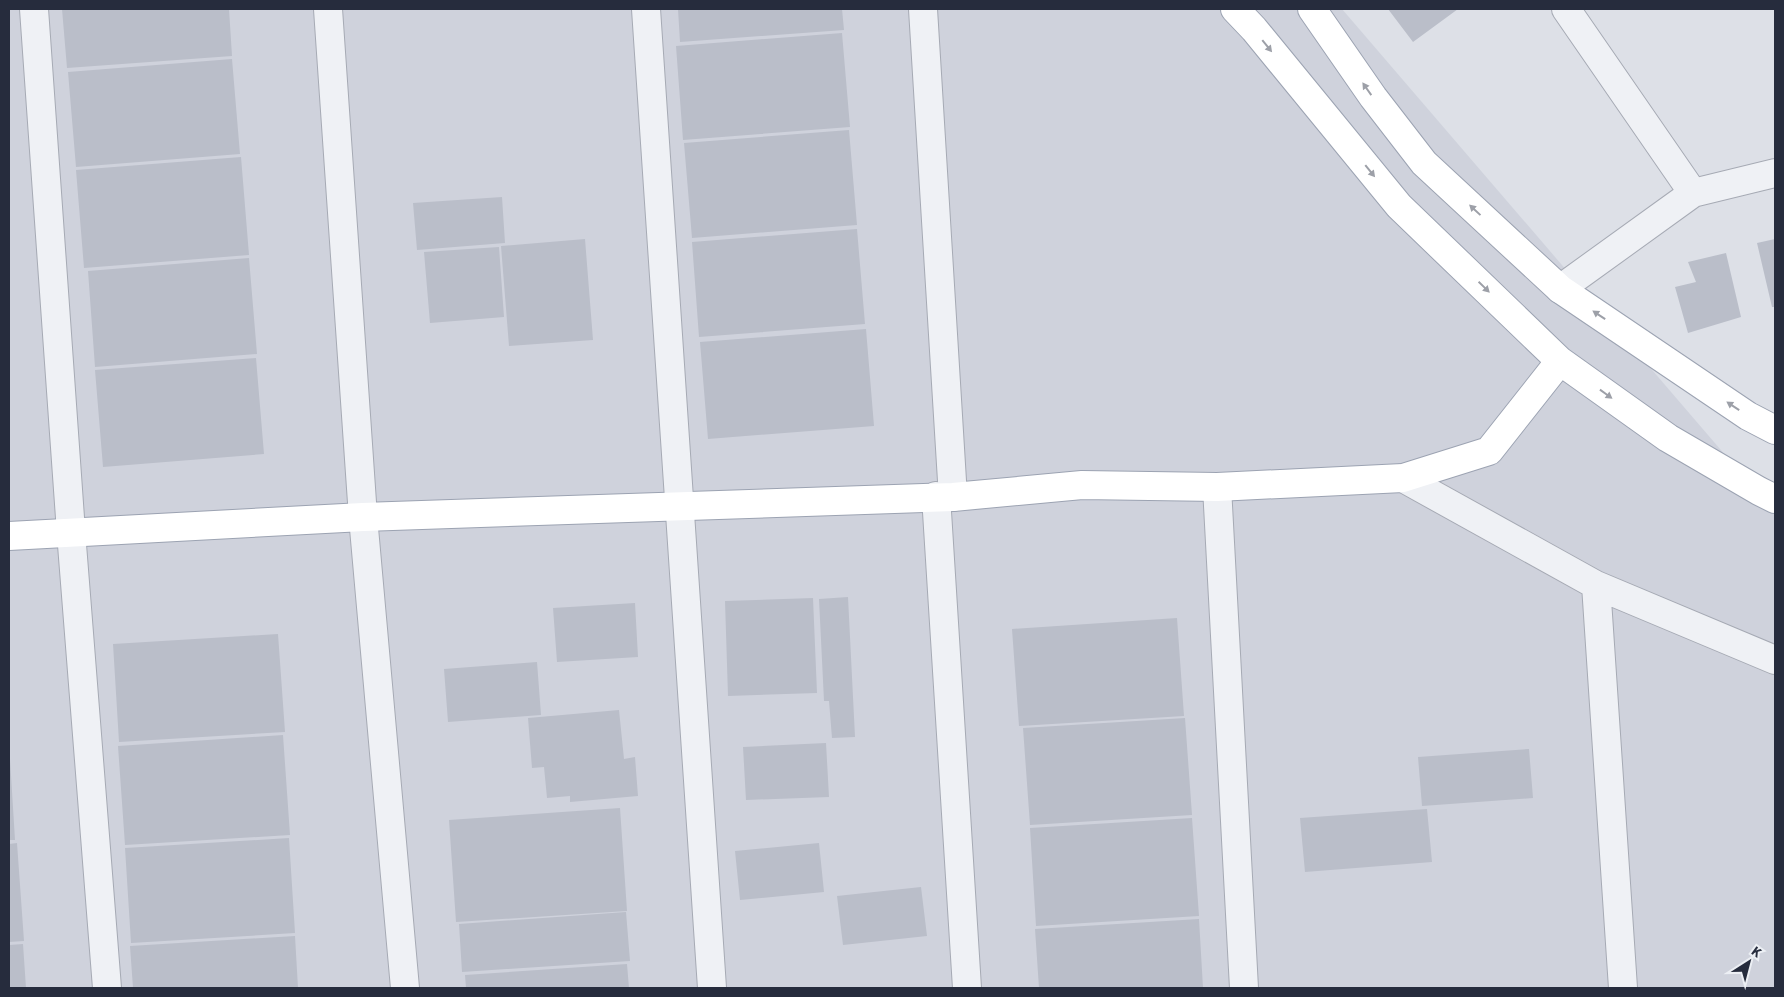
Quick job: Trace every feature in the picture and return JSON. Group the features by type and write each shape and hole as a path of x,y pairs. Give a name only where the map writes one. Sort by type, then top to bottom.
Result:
{"main road":[{"path":"1235,9 1254,29 1399,206 1560,361 1668,438 1759,491 1775,498"},
{"path":"1312,9 1373,97 1424,163 1560,289 1748,416 1775,430"},
{"path":"9,536 363,517 944,497 1082,485 1217,487 1403,478 1489,451 1560,361"}],"street":[{"path":"34,9 71,532 107,988"},
{"path":"328,9 363,517 405,988"},
{"path":"646,9 712,988"},
{"path":"923,9 968,988"},
{"path":"1566,9 1693,193"},
{"path":"1560,289 1693,193 1775,173"},
{"path":"1403,478 1596,585 1775,660"},
{"path":"1217,487 1244,988"},
{"path":"1596,585 1623,988"}],"shaded area":[{"path":"9,9 1342,9 1775,513 1775,988 9,988"}],"building":[{"path":"62,9 229,9 232,56 67,68"},
{"path":"678,9 842,9 844,30 680,42"},
{"path":"1388,9 1458,9 1413,42"},
{"path":"842,33 850,127 683,140 676,46"},
{"path":"232,59 240,154 76,167 68,72"},
{"path":"849,130 857,225 692,238 684,143"},
{"path":"241,157 249,255 84,268 76,170"},
{"path":"502,197 505,243 417,250 413,203"},
{"path":"857,229 865,324 699,337 692,242"},
{"path":"585,239 593,340 509,346 501,246"},
{"path":"1775,239 1775,307 1772,307 1757,243"},
{"path":"499,247 504,317 430,323 424,252"},
{"path":"1726,253 1741,317 1688,333 1675,287 1696,282 1688,262"},
{"path":"249,258 257,354 95,367 88,271"},
{"path":"866,329 874,426 708,439 700,342"},
{"path":"256,358 264,454 103,467 95,370"},
{"path":"848,597 855,737 832,738 829,701 824,701 819,599"},
{"path":"813,598 817,693 728,696 725,601"},
{"path":"635,603 638,657 557,662 553,608"},
{"path":"1177,618 1184,716 1019,726 1012,629"},
{"path":"278,634 285,732 119,742 113,644"},
{"path":"537,662 541,715 448,722 444,669"},
{"path":"619,710 624,759 635,757 638,796 570,802 570,796 547,798 544,767 532,768 528,718"},
{"path":"1185,718 1192,815 1030,825 1023,728"},
{"path":"283,735 290,835 125,845 118,746"},
{"path":"826,743 829,797 746,800 743,747"},
{"path":"1529,749 1533,798 1422,806 1418,757"},
{"path":"10,759 15,840 9,840"},
{"path":"620,808 627,911 456,922 449,820"},
{"path":"1427,809 1432,862 1305,872 1300,818"},
{"path":"1192,818 1199,916 1036,926 1030,828"},
{"path":"289,838 295,933 131,943 125,848"},
{"path":"17,843 24,941 9,942 9,844"},
{"path":"819,843 824,892 740,900 735,851"},
{"path":"921,887 927,936 843,945 837,896"},
{"path":"626,912 630,961 462,972 459,924"},
{"path":"1199,919 1203,988 1039,988 1035,929"},
{"path":"295,936 298,988 133,988 130,946"},
{"path":"23,944 26,988 9,988 9,945"},
{"path":"627,964 629,988 466,988 465,975"}]}
